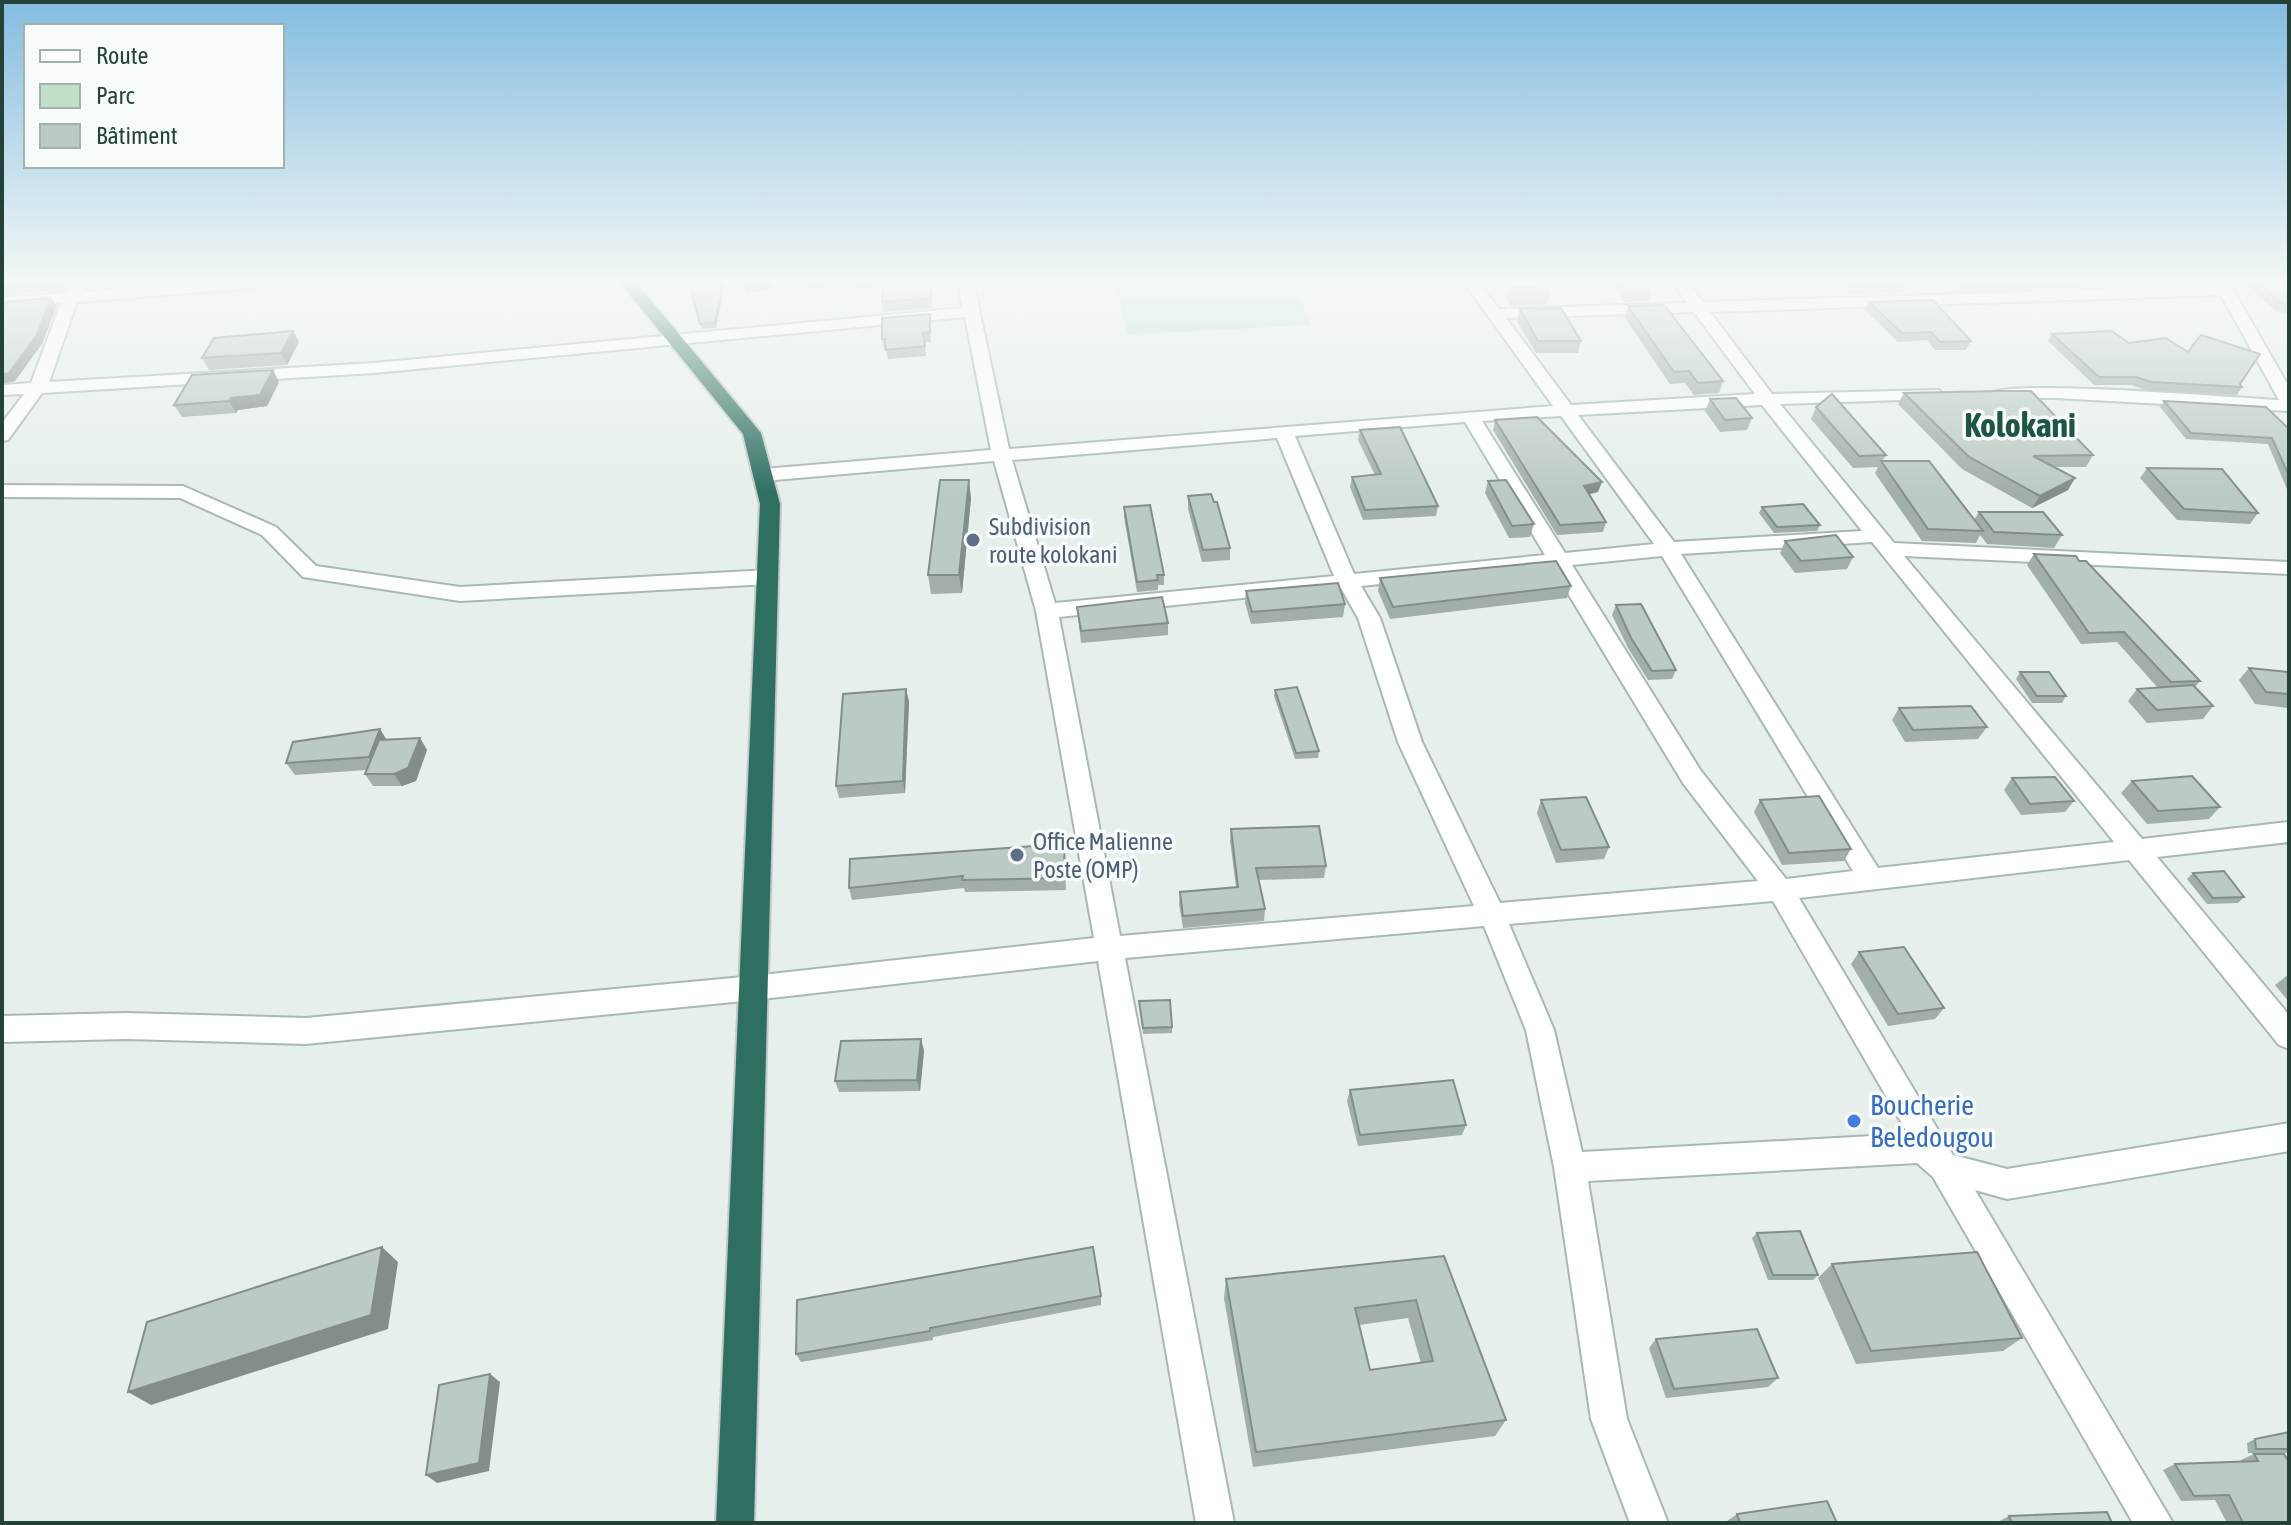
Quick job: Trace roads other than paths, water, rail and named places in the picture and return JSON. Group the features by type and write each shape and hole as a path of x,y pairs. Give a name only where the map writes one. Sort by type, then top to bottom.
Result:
{"highway":[{"path":"686,352 752,433 770,504 735,1523"}],"street":[{"path":"2,436 39,385 51,352"},
{"path":"2,390 39,385 374,368 545,352"},
{"path":"980,352 1001,454 1047,611 1215,1523"},
{"path":"1522,352 1668,549 1871,879"},
{"path":"1731,352 1882,542 2289,1036"},
{"path":"2260,352 2289,404"},
{"path":"1977,394 2056,393 2289,404"},
{"path":"763,475 1470,416 1767,399 1946,394"},
{"path":"1470,416 1692,777 1780,890 2154,1523"},
{"path":"1284,432 1347,581 1369,618 1410,742 1493,917 1540,1030 1570,1167 1609,1419 1649,1523"},
{"path":"2,491 183,492 269,531 310,572 460,594 767,577"},
{"path":"1047,611 1668,549 1882,542 2289,568"},
{"path":"2,1029 126,1026 306,1031 754,988 1109,948 1780,890 2135,847 2289,832"},
{"path":"1570,1167 1923,1148 1944,1167 2007,1184 2289,1137"}],"place":[{"name":"Subdivision route kolokani","path":"973,540"},
{"name":"Office Malienne Poste (OMP)","path":"1017,855"},
{"name":"Boucherie Beledougou","path":"1854,1121"}],"district":[{"name":"Kolokani","path":"2020,424"}]}
